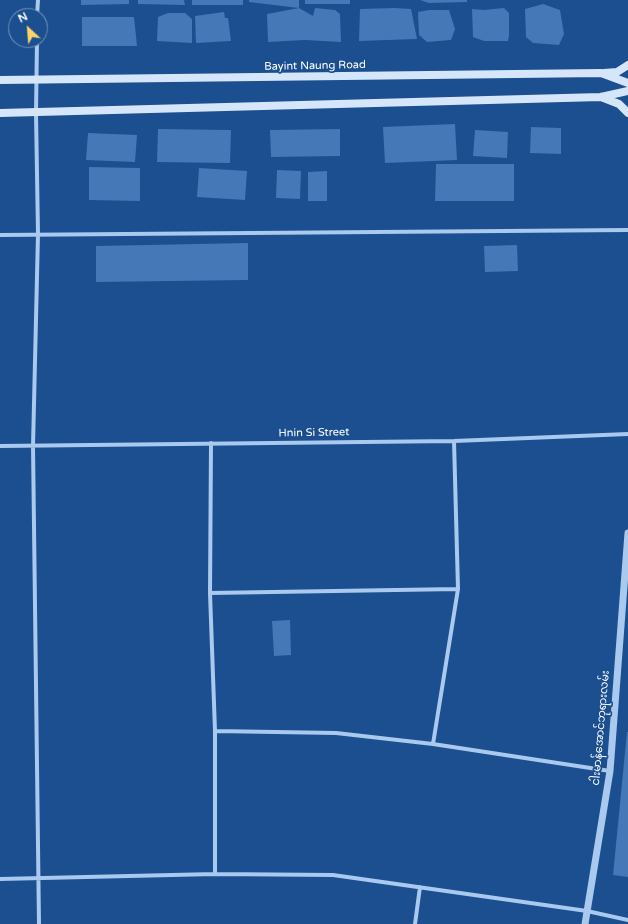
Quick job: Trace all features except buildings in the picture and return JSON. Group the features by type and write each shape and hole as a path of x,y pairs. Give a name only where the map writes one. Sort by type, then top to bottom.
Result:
{"main road":[{"path":"601,73 617,72 628,65"},
{"name":"Bayint Naung Road","path":"0,80 601,73 628,83"},
{"path":"0,114 601,97 628,91"},
{"path":"601,97 619,104 628,113"}],"street":[{"path":"37,48 36,113 38,234 33,446 39,879 38,924"},
{"path":"0,234 628,230"},
{"name":"Hnin Si Street","path":"0,446 454,440 628,434"},
{"path":"433,744 458,590 454,440"},
{"path":"211,443 210,594 215,730 215,874"},
{"name":"ငါးမာန်အောင်ဘုရားလမ်း","path":"585,924 610,771 628,533"},
{"path":"210,594 458,590"},
{"path":"215,730 336,733 433,744 610,771"},
{"path":"0,879 215,874 333,875 587,911 628,920"},
{"path":"415,924 420,888"}]}
